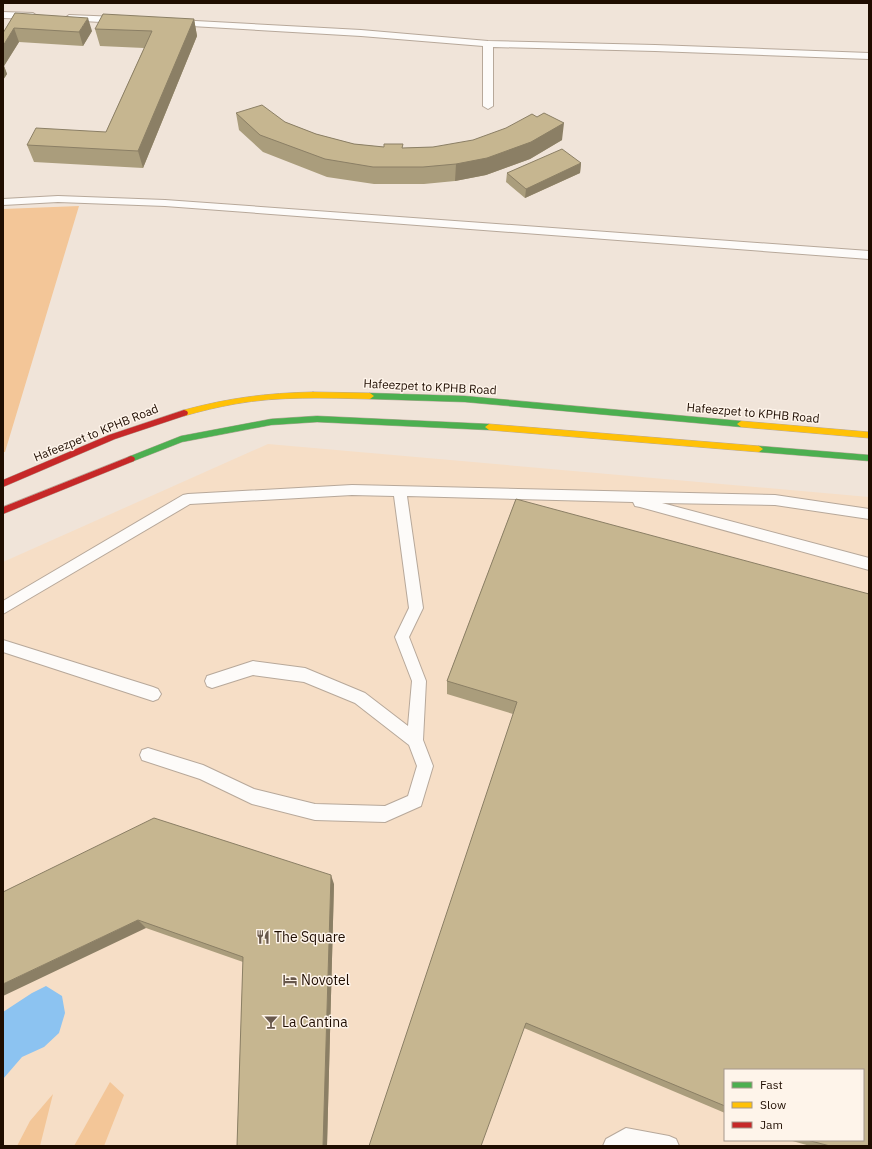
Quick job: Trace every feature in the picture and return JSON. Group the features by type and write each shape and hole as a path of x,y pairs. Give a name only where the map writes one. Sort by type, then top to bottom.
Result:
{"main road":[{"name":"Hafeezpet to KPHB Road","path":"3,484 112,437 167,418 218,404 270,397 322,395 465,399 869,435"},
{"path":"3,511 181,439 279,421 317,419 471,425 869,458"}],"lane":[{"path":"3,15 41,16"},
{"path":"63,17 125,20"},
{"path":"165,22 361,33 488,44 655,48 869,56"},
{"path":"488,44 488,106"},
{"path":"3,202 58,199 165,203 869,256"},
{"path":"3,608 188,499 352,490 400,491 775,500 869,514"},
{"path":"148,755 203,772 252,796 314,812 386,814 415,801 426,766 415,740 419,681 402,637 416,608 400,491"},
{"path":"617,496 869,564"},
{"path":"3,646 153,694"},
{"path":"212,681 253,668 305,675 360,698 415,740"},
{"path":"613,1146 626,1138 669,1146"}],"shaded area":[{"path":"79,206 5,452 3,452 3,209"},
{"path":"268,444 869,497 869,1146 3,1146 3,562"},
{"path":"110,1082 124,1095 104,1146 74,1146"},
{"path":"53,1094 40,1146 17,1146 30,1121"}],"water":[{"path":"46,986 62,996 65,1013 59,1033 44,1047 22,1057 3,1079 3,1012 32,993"}],"building":[{"path":"15,13 88,18 79,32 14,28 3,46 3,33"},
{"path":"103,14 194,19 138,151 27,145 36,128 106,132 152,31 95,29"},
{"path":"262,105 285,122 316,134 354,144 384,147 384,144 403,144 402,148 433,147 473,140 506,128 532,114 537,117 544,113 564,123 531,142 487,158 456,164 423,167 373,167 325,159 260,135 236,113"},
{"path":"562,149 581,163 526,189 507,173"},
{"path":"516,499 869,594 869,1146 830,1146 811,1141 864,1141 864,1069 724,1069 724,1106 526,1023 481,1146 369,1146 517,702 447,681"},
{"name":"Novotel","path":"154,818 331,875 323,1146 237,1146 243,957 138,920 3,984 3,892"}],"traffic: fast":[{"path":"370,396 465,399 741,424"},
{"path":"131,459 181,439 271,422 317,419 489,427"},
{"path":"759,449 869,458"}],"traffic: slow":[{"path":"184,413 236,400 274,396 370,396"},
{"path":"741,424 869,435"},
{"path":"489,427 759,449"}],"traffic: jam":[{"path":"3,484 112,437 184,413"},
{"path":"3,511 131,459"}],"place":[{"name":"The Square","path":"263,937"},
{"name":"Novotel","path":"290,980"},
{"name":"La Cantina","path":"271,1022"}]}
